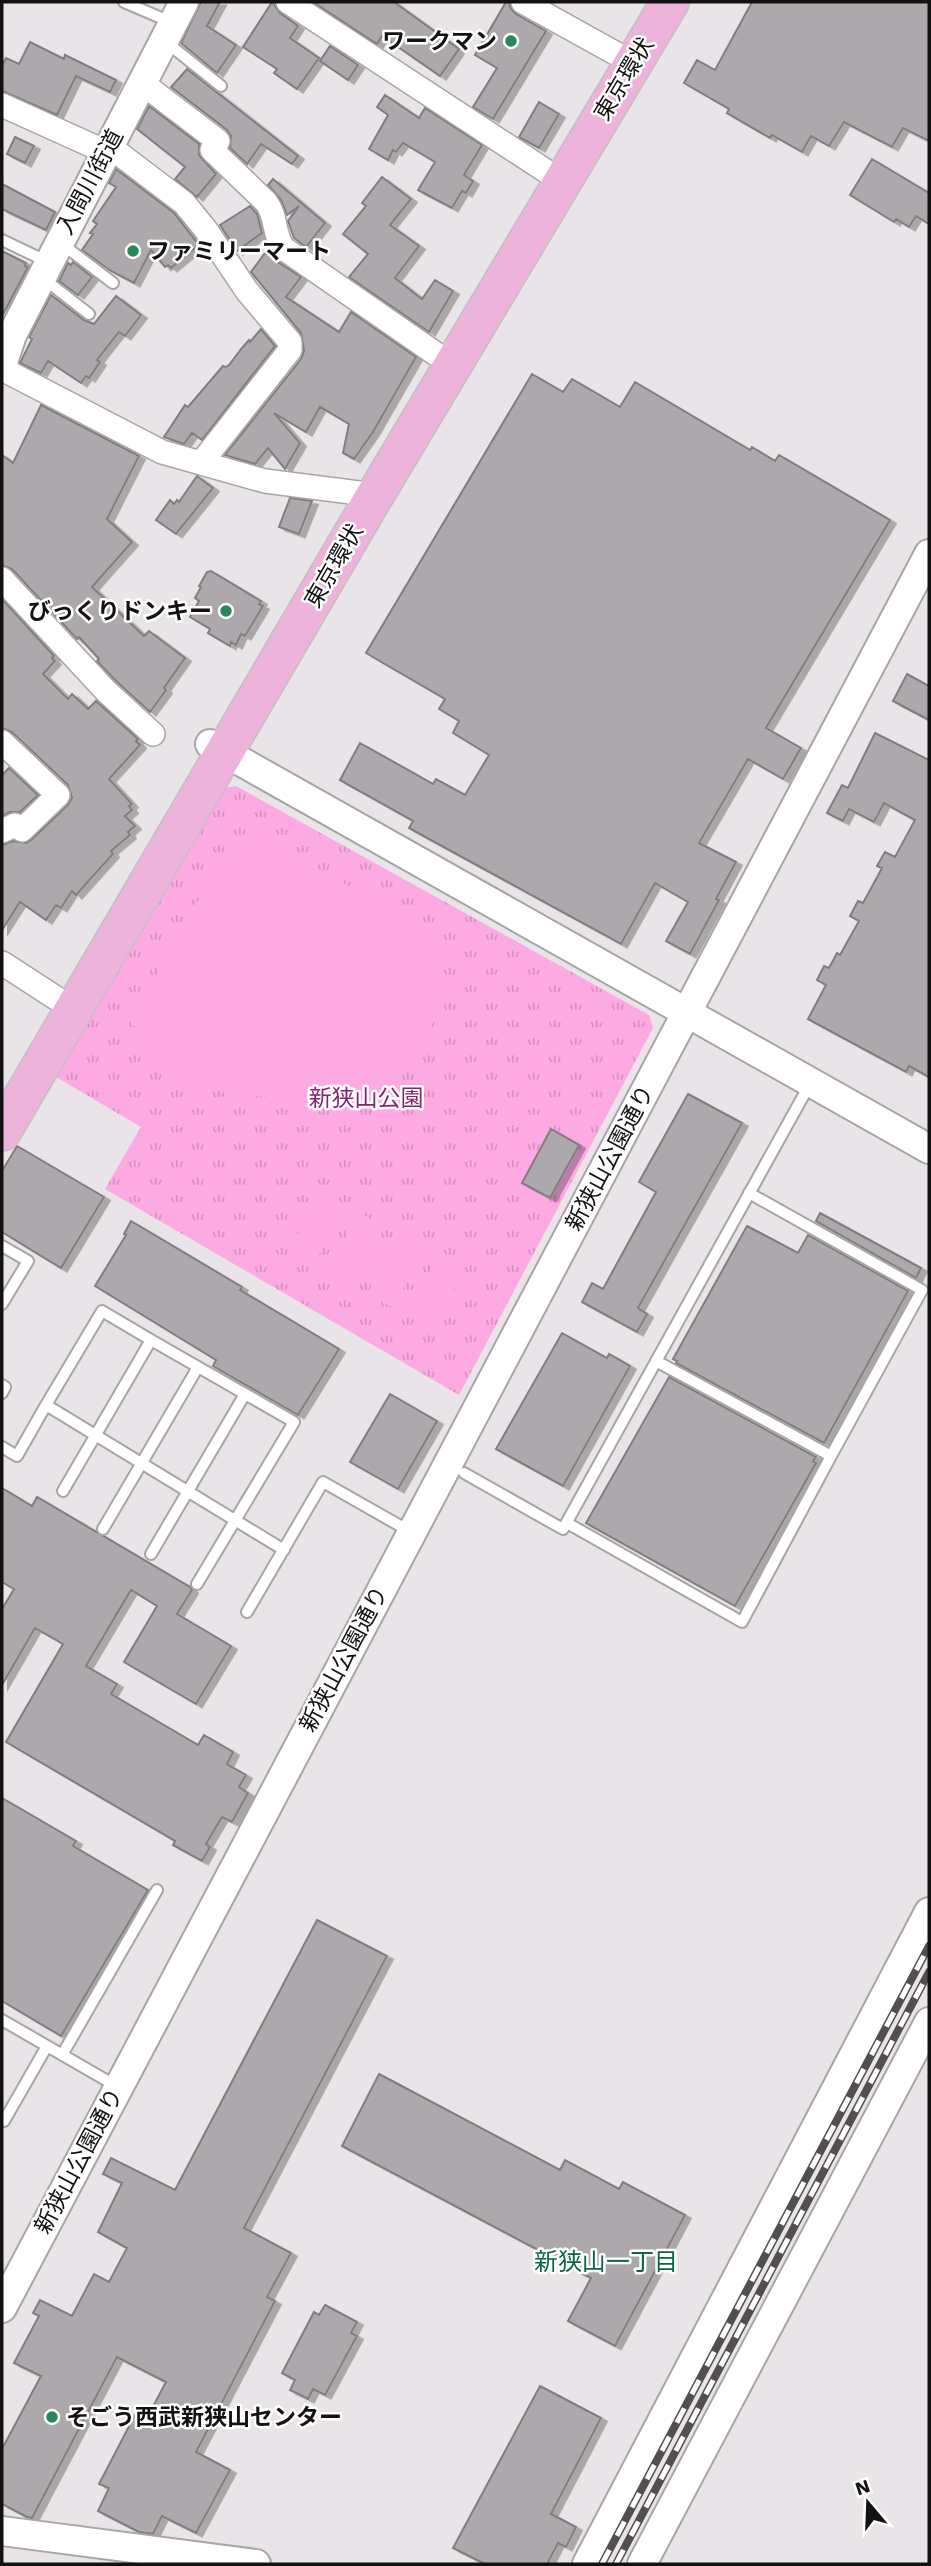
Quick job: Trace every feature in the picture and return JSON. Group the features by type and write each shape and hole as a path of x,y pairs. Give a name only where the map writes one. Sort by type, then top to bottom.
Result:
{"highway":[{"name":"東京環状","path":"2,1132 436,354 645,2"},
{"name":"東京環状","path":"2,1091 56,998 218,749 378,490 670,2"}],"street":[{"path":"288,2 546,171"},
{"path":"523,2 615,53"},
{"name":"入間川街道","path":"2,367 7,332 49,260 173,22"},
{"path":"142,83 218,141 212,150 267,202 273,211 278,241 283,247 436,354"},
{"path":"2,104 108,149 167,188 184,203 206,230 247,291 290,342 290,350 201,463"},
{"path":"2,367 162,452 265,481 359,493"},
{"name":"新狭山公園通り","path":"2,2308 929,554"},
{"path":"2,579 106,691 153,734"},
{"path":"218,749 929,1149"},
{"path":"2,831 15,825 22,830 58,795 5,752"},
{"path":"2,963 56,998"},
{"path":"587,2564 929,1912"},
{"path":"642,2564 929,2022"},
{"path":"2,2531 256,2564"}],"lane":[{"path":"124,2 173,22 221,86"},
{"path":"2,240 113,282"},
{"path":"49,260 89,314"},
{"path":"464,1473 563,1529 811,1082"},
{"path":"567,1523 742,1622 922,1290 750,1193"},
{"path":"2,1246 28,1261 2,1304"},
{"path":"2,1447 16,1456 102,1311 294,1422 197,1584"},
{"path":"63,1491 151,1340"},
{"path":"656,1361 831,1457"},
{"path":"103,1528 198,1367"},
{"path":"2,1385 5,1387 2,1393"},
{"path":"151,1554 245,1394"},
{"path":"46,1405 284,1550"},
{"path":"247,1612 323,1482 411,1532"},
{"path":"62,2055 157,1890"},
{"path":"2,2020 118,2087"},
{"path":"4,2121 47,2046"}],"green space":[{"name":"新狭山公園","path":"236,786 649,1015 653,1028 459,1395 105,1189 141,1127 56,1077 223,788"},
{"path":"262,837 445,940 436,1016 416,1061 384,1084 322,1099 232,1095 195,1083 146,1041 131,1021 229,845"},
{"path":"321,1192 346,1206 314,1263 289,1250"},
{"path":"359,1213 385,1227 353,1285 327,1272"},
{"path":"399,1236 425,1250 393,1307 367,1294"},
{"path":"438,1257 464,1271 431,1328 406,1315"}],"building":[{"path":"201,2 220,2 207,26 236,45 217,73 181,43"},
{"path":"272,2 280,13 298,26 290,38 319,58 297,89 274,73 277,69 243,47"},
{"path":"313,2 394,2 459,49 440,76 382,36 377,44"},
{"name":"ワークマン","path":"506,2 509,2 516,14 546,31 493,119 473,107 497,68 475,55"},
{"path":"752,2 929,2 929,141 903,128 892,147 844,122 829,146 811,136 802,152 772,135 770,138 727,113 729,109 684,83 697,60 715,70"},
{"path":"30,42 64,59 65,55 116,80 110,92 76,76 57,115 2,91 2,66 6,58 19,64"},
{"path":"330,46 358,65 348,80 320,61"},
{"path":"187,69 298,156 292,164 261,144 247,164 230,148 231,136 227,130 171,87"},
{"path":"385,95 419,118 425,108 482,145 464,175 473,181 466,193 462,191 452,208 418,190 435,162 403,143 396,152 393,150 388,160 369,149 388,115 377,107"},
{"path":"539,102 559,114 539,148 519,137"},
{"path":"149,106 199,144 199,155 216,174 197,197 175,179 185,167 137,129"},
{"path":"15,137 34,146 25,163 7,154"},
{"path":"872,159 929,193 929,224 916,216 909,227 896,219 894,222 850,195"},
{"path":"116,169 174,213 199,245 171,268 168,265 165,267 151,250 134,283 111,271 82,250 97,224 93,221 116,187 109,183"},
{"path":"382,177 411,199 390,225 419,246 395,278 422,299 435,280 453,291 429,332 349,277 368,254 343,234 366,206 362,203"},
{"path":"273,179 325,223 306,247 294,238 288,221 299,206 287,215 281,200 268,185"},
{"path":"2,184 55,212 46,230 2,209"},
{"path":"250,206 257,214 262,233 237,251 220,225"},
{"path":"268,249 275,260 301,277 286,297 339,332 351,312 416,357 373,432 354,459 343,453 349,424 320,407 306,432 274,413 300,443 285,469 268,448 255,464 225,455 301,359 304,351 301,333 251,272"},
{"path":"2,251 26,263 25,266 28,267 2,316"},
{"path":"73,262 92,277 78,295 59,281 68,263 71,265"},
{"path":"51,295 84,320 94,324 116,296 141,315 125,336 119,332 97,360 100,362 89,378 86,376 81,383 48,361 41,373 20,363 32,339 29,337"},
{"path":"261,329 275,346 202,440 192,433 184,444 164,437 185,405 188,407 223,366 229,365"},
{"path":"532,374 563,392 572,379 620,407 635,382 750,450 752,447 775,461 779,455 890,520 766,728 801,748 783,779 748,759 699,843 736,862 690,954 666,941 688,902 655,883 621,944 409,828 413,821 340,780 360,743 433,784 436,779 465,795 489,755 453,733 459,721 439,709 445,699 366,653"},
{"path":"41,405 139,456 107,519 132,542 92,587 144,636 149,631 185,658 150,712 116,681 79,637 77,639 12,569 2,565 2,455 13,463"},
{"path":"197,476 213,488 176,534 156,520 170,500 174,504 177,500 179,502"},
{"path":"290,498 312,501 299,534 279,527"},
{"name":"びっくりドンキー","path":"211,571 261,601 259,604 263,606 245,636 241,634 236,645 231,642 230,646 208,633 210,629 190,617 199,601 195,598 201,587 199,586 207,572"},
{"path":"2,599 54,656 52,658 55,661 43,674 68,699 72,694 88,709 96,701 138,739 136,741 140,745 109,779 132,804 129,806 132,810 125,816 135,826 128,832 130,835 111,851 113,854 76,895 72,891 61,908 56,905 46,920 20,902 2,930 2,845 13,841 26,843 31,840 72,798 68,785 12,732 2,728"},
{"path":"907,674 929,686 929,720 893,701"},
{"path":"875,733 929,760 929,1077 909,1066 906,1072 808,1019 826,985 817,980 824,966 829,968 837,953 840,955 859,921 850,916 858,901 863,903 882,868 877,866 885,852 895,857 915,820 884,803 874,822 849,809 843,821 827,813 842,785 848,788"},
{"path":"9,768 38,795 20,812 10,812 2,816 2,775"},
{"path":"688,1094 742,1123 638,1308 647,1314 637,1332 582,1302 592,1283 603,1289 656,1192 639,1182"},
{"path":"551,1129 579,1145 550,1198 522,1183"},
{"path":"17,1146 104,1197 61,1268 2,1232 2,1171"},
{"path":"820,1213 921,1268 916,1278 816,1221"},
{"path":"131,1221 339,1349 298,1415 213,1366 216,1360 95,1286 126,1235 124,1234"},
{"path":"747,1226 798,1253 808,1235 908,1291 824,1443 673,1359"},
{"path":"562,1333 607,1358 609,1354 630,1366 563,1486 496,1449"},
{"path":"669,1377 816,1457 813,1461 816,1463 735,1606 586,1523"},
{"path":"390,1394 437,1421 398,1489 350,1462"},
{"path":"2,1488 32,1506 37,1497 190,1587 192,1590 177,1614 231,1646 196,1704 124,1662 157,1606 131,1590 86,1666 117,1684 111,1694 198,1745 204,1735 233,1752 227,1764 246,1775 239,1787 248,1793 232,1822 222,1817 206,1844 210,1847 202,1861 173,1845 175,1841 6,1742 63,1644 35,1628 2,1685 2,1609 14,1589 2,1582"},
{"path":"2,1798 76,1841 73,1846 148,1890 61,2036 2,2001"},
{"path":"317,1920 387,1956 244,2228 291,2253 267,2297 275,2301 196,2452 230,2470 196,2533 162,2516 153,2534 139,2532 98,2511 109,2488 99,2484 138,2409 149,2414 166,2382 117,2357 32,2518 27,2517 2,2504 2,2449 41,2376 14,2363 39,2316 33,2313 40,2300 72,2316 94,2274 109,2282 127,2248 98,2232 122,2183 103,2174 111,2158 175,2190"},
{"path":"379,2074 560,2170 565,2160 619,2189 623,2182 685,2215 615,2346 568,2321 591,2278 342,2146"},
{"path":"325,2305 357,2322 351,2333 357,2336 325,2395 313,2389 308,2399 290,2390 295,2380 282,2373 314,2312 319,2315"},
{"path":"540,2386 601,2418 551,2514 576,2527 566,2547 558,2543 547,2564 485,2564 453,2548"}],"railway":[{"path":"602,2564 929,1946"},
{"path":"616,2564 929,1972"}],"place":[{"name":"ワークマン","path":"511,41"},
{"name":"ファミリーマート","path":"133,251"},
{"name":"びっくりドンキー","path":"226,611"},
{"name":"そごう西武新狭山センター","path":"52,2417"}],"district":[{"name":"新狭山一丁目","path":"606,2262"}]}
